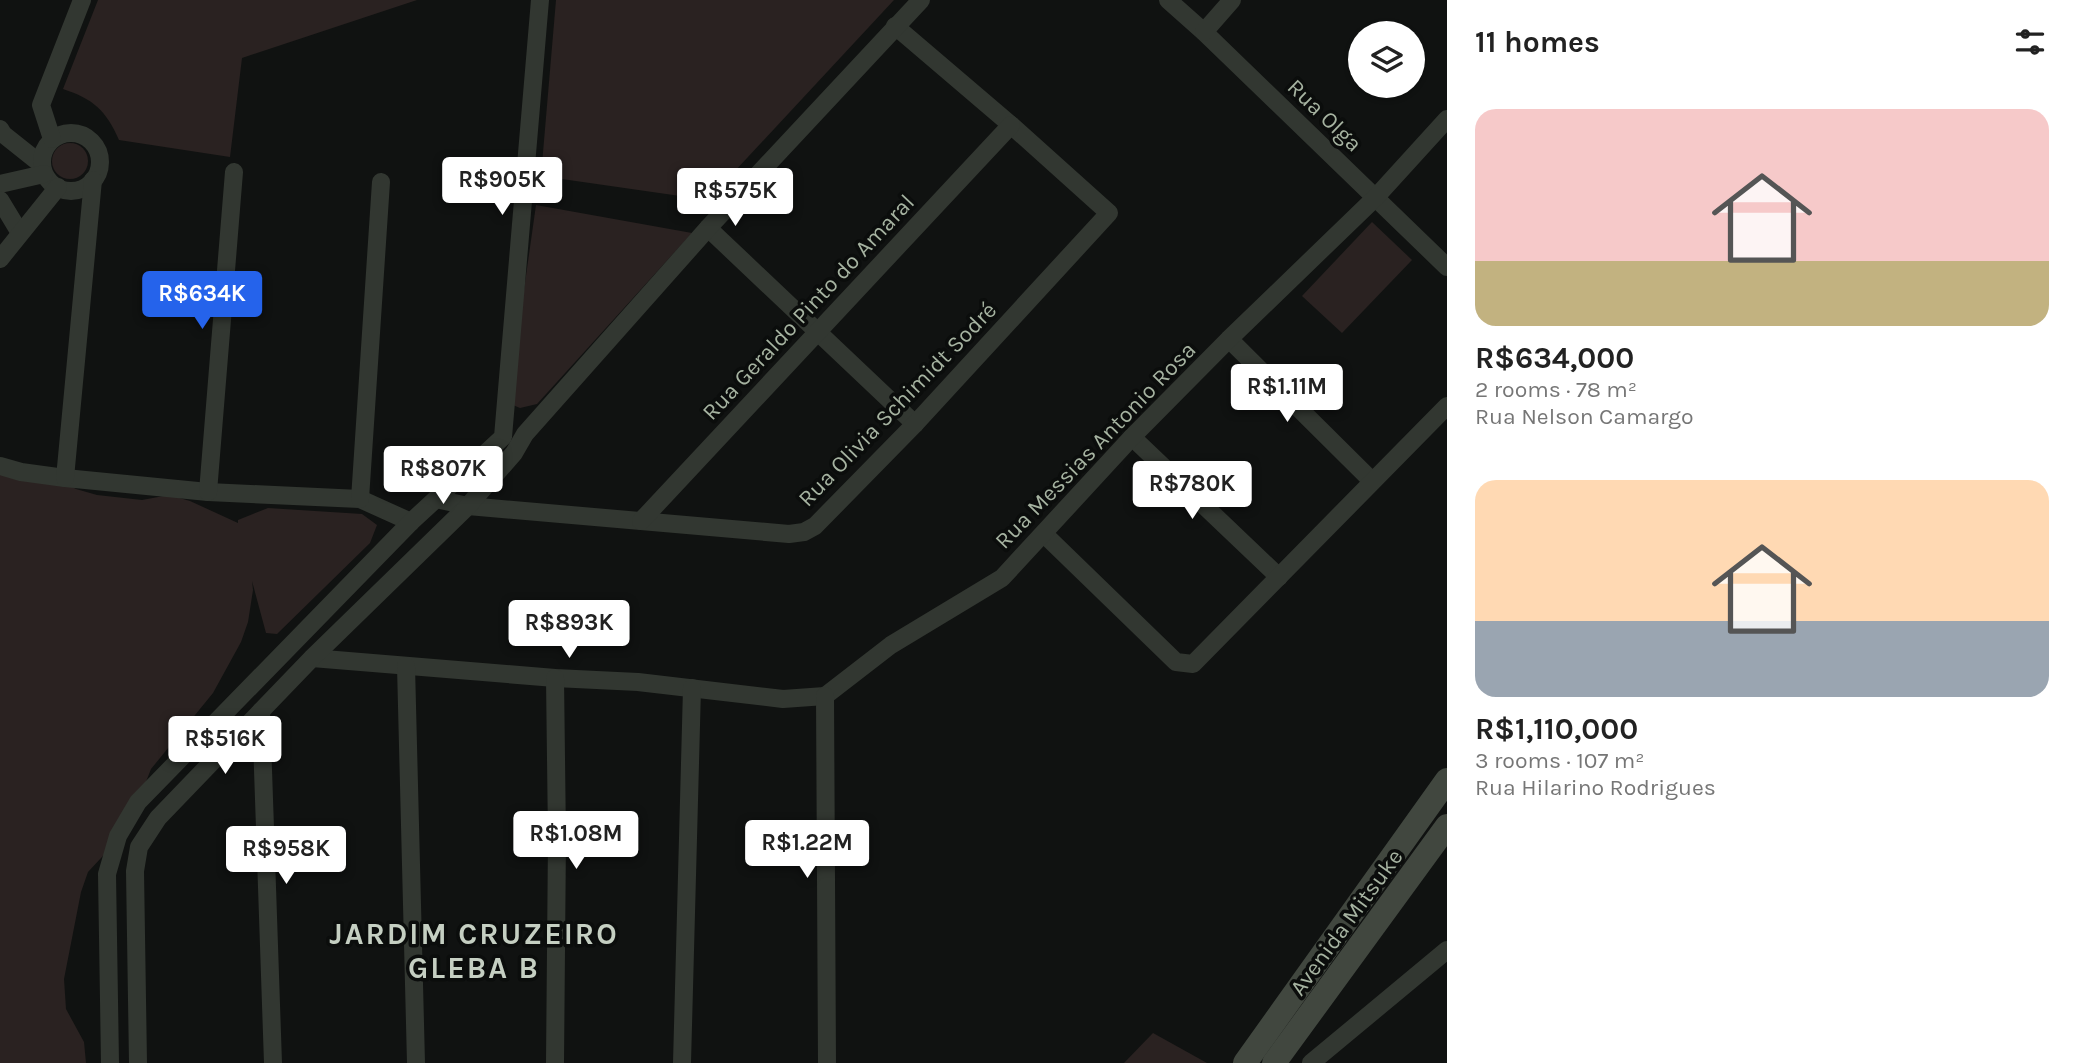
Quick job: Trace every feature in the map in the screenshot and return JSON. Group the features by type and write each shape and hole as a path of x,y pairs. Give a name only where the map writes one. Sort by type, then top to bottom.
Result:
{"main road":[{"name":"Avenida Mitsuke","path":"1245,1063 1447,780"},
{"name":"Avenida Mitsuke","path":"1274,1063 1447,827"}],"street":[{"path":"52,139 41,105 82,0"},
{"path":"514,453 503,438 540,0"},
{"path":"138,1063 135,870 139,846 158,818 312,658 468,506 514,453 525,434 708,228 920,0"},
{"name":"Rua Olga","path":"1168,0 1447,267"},
{"path":"1204,32 1233,0"},
{"path":"895,26 1011,125"},
{"name":"Rua Messias Antonio Rosa","path":"825,696 891,646 1002,578 1132,437 1376,197 1447,119"},
{"name":"Rua Olivia Schimidt Sodré","path":"436,499 468,506 789,534 804,532 815,526 915,424 1109,213 1011,125"},
{"name":"Rua Geraldo Pinto do Amaral","path":"641,521 1011,125"},
{"path":"0,129 43,169 50,182 58,187 76,190 86,187 98,172 100,162 94,144 78,133 69,132 52,139 46,147 42,156 43,169"},
{"path":"0,184 43,169"},
{"path":"208,492 234,173"},
{"path":"65,478 93,180"},
{"path":"360,499 381,182"},
{"path":"0,258 58,187"},
{"path":"0,200 20,233"},
{"path":"708,228 915,424"},
{"path":"1229,339 1373,481"},
{"path":"1044,534 1176,662 1194,664 1447,406"},
{"path":"110,1063 107,874 118,836 138,803 436,499 503,438 525,434"},
{"path":"1132,437 1279,577"},
{"path":"0,466 65,478 208,492 360,499 411,523"},
{"path":"411,523 409,534 415,542 425,545 434,541"},
{"path":"312,658 555,678 638,681 783,699 825,696 827,1063"},
{"path":"406,666 416,1063"},
{"path":"555,678 558,838 555,1063"},
{"path":"682,1063 692,688"},
{"path":"261,711 272,1063"},
{"path":"1311,1063 1447,950"}],"shaded area":[{"path":"98,0 417,0 242,58 230,157 119,140 109,121 97,107 83,97 63,89"},
{"path":"556,0 894,0 708,200 541,176"},
{"path":"70,143 83,148 88,161 83,174 70,179 57,174 52,161 57,148"},
{"path":"536,205 692,233 537,404 520,408 508,403"},
{"path":"1372,222 1412,260 1342,333 1302,296"},
{"path":"0,466 53,477 76,489 97,495 142,500 169,495 190,501 238,523 238,520 268,508 362,514 377,525 370,543 277,634 266,633 252,581 248,622 241,642 213,693 151,769 127,830 88,872 81,892 64,979 66,1009 84,1042 86,1063 0,1063"},
{"path":"1153,1033 1207,1063 1124,1063"}],"district":[{"name":"JARDIM CRUZEIRO GLEBA B","path":"474,951"}]}
